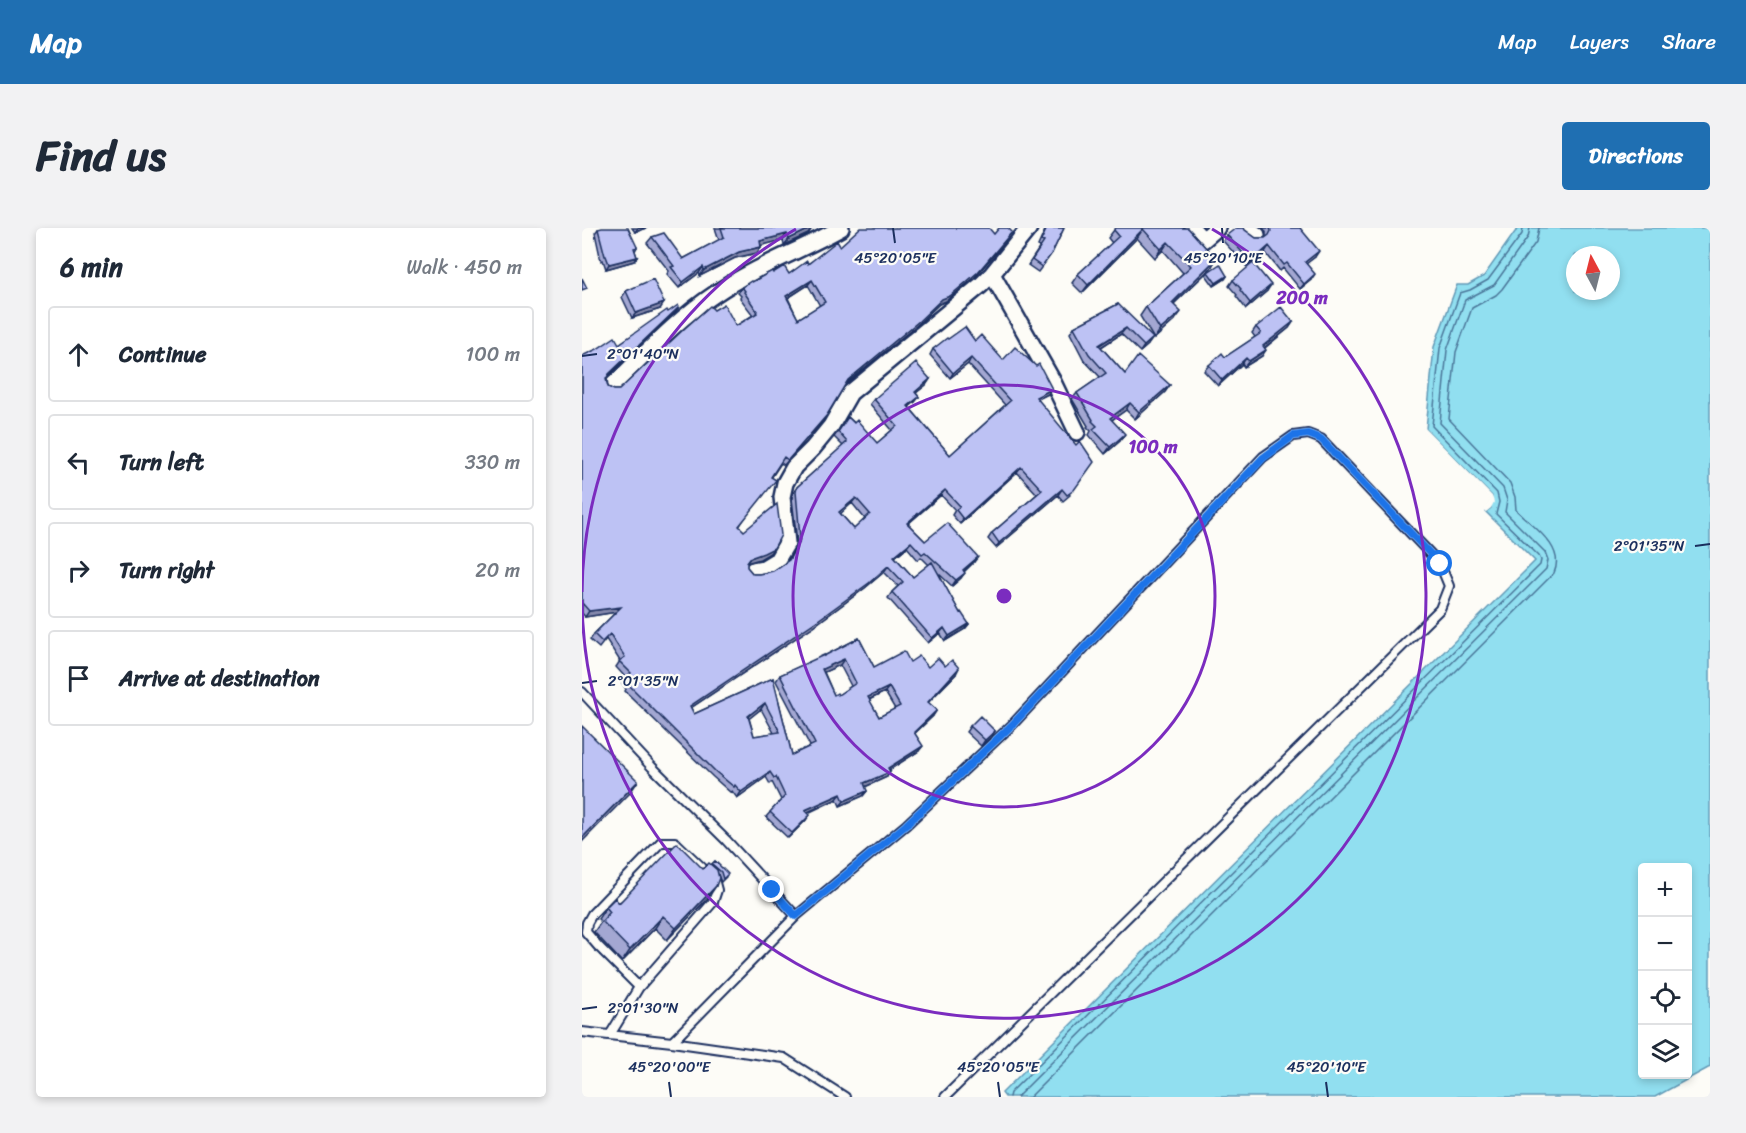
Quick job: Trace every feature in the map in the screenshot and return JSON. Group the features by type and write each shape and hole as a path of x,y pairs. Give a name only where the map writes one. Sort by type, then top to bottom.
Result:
{"street":[{"path":"612,386 692,310 716,292 841,228"},
{"path":"753,570 777,560 787,543 782,497 784,483 794,467 831,426 850,393 992,274 1029,228"},
{"path":"1192,228 1203,240 1217,228"},
{"path":"992,274 1052,380 1077,432"}],"lane":[{"path":"672,1042 796,916 906,825 1012,725 1263,458 1293,436 1308,434 1321,439 1440,564 1449,586 1440,609 945,1097"},
{"path":"582,692 652,767 726,840 796,916"},
{"path":"610,1035 639,987 713,902 717,890 714,879 675,842 661,842 592,914 587,923 586,932 639,987"},
{"path":"582,1032 784,1058 845,1097"}],"water":[{"path":"1520,228 1710,228 1710,1067 1692,1077 1692,863 1638,863 1638,1079 1688,1079 1655,1097 1005,1097 1002,1093 1535,561 1486,512 1491,508 1492,496 1426,429 1434,347 1457,285 1468,285 1484,276"}],"pier":[{"path":"1423,426 1492,496 1494,502 1486,512 1484,510 1490,502 1489,498 1424,431"}],"building":[{"path":"628,228 637,247 634,248 637,257 609,264 598,229"},
{"path":"721,228 812,228 789,239 787,234 760,241 761,247 739,252 704,270 703,267 683,282 652,237 664,233 683,259 724,237"},
{"path":"860,228 989,228 994,234 999,228 1008,228 1012,232 978,272 950,296 942,299 848,380 827,415 788,460 784,457 771,477 776,480 739,526 744,531 777,504 781,535 774,548 750,558 747,562 747,567 753,574 773,571 789,560 800,537 797,487 847,442 838,432 848,417 854,423 857,420 877,443 897,426 874,399 916,363 930,379 915,392 919,397 908,406 950,455 1010,401 971,358 953,373 933,349 965,327 975,341 981,335 1003,360 1015,347 1036,366 1039,364 1052,389 1036,397 1076,445 1080,441 1094,462 1074,490 1067,495 1062,489 999,543 992,533 1042,490 1021,467 963,519 956,510 960,506 945,490 907,523 925,541 947,523 978,557 963,570 965,573 956,580 925,552 922,554 911,542 894,556 913,577 932,562 960,613 969,624 949,636 944,628 932,638 892,592 903,582 888,566 869,583 818,620 690,706 694,714 773,678 792,755 815,744 780,675 859,638 874,667 904,651 910,662 919,656 928,667 938,658 945,666 952,660 959,668 928,702 937,710 914,732 923,746 888,768 890,772 864,783 867,791 844,801 841,794 805,810 810,815 792,833 770,812 785,796 776,777 774,778 770,772 741,792 735,785 734,787 629,685 631,684 625,678 631,673 619,661 625,657 610,634 602,642 594,634 621,607 589,611 582,603 582,356 615,337 619,344 667,310 668,312 678,305 679,307 609,374 606,379 608,387 619,390 710,306 714,310 724,304 736,326 757,313 742,287 784,266 789,274 807,261 808,264 837,241 840,246","holes":["812,280 825,302 798,319 786,296","856,498 870,514 854,529 839,512","844,659 856,683 838,695 837,693 834,695 822,669","889,687 900,706 879,717 868,697","765,703 780,732 754,736 748,716"]},
{"path":"1047,228 1064,228 1052,253 1042,267 1032,260 1044,242 1041,241"},
{"path":"1116,228 1188,228 1216,259 1172,303 1181,312 1160,330 1146,307 1191,266 1168,242 1161,249 1143,229 1088,285 1078,274 1119,236 1114,230"},
{"path":"1236,228 1244,228 1256,238 1265,238 1271,231 1270,228 1300,228 1319,251 1305,262 1315,274 1304,284 1287,263 1284,265 1269,246 1251,262 1227,235"},
{"path":"1253,263 1271,285 1250,303 1233,280"},
{"path":"1220,264 1227,276 1216,283 1208,272"},
{"path":"582,278 587,288 582,290"},
{"path":"653,279 664,303 636,313 626,291"},
{"path":"1118,304 1153,338 1144,346 1126,328 1099,345 1125,374 1138,356 1170,385 1139,412 1130,403 1110,418 1125,434 1110,447 1093,429 1097,426 1077,393 1106,373 1089,354 1074,327"},
{"path":"1281,307 1293,322 1263,346 1266,350 1249,361 1246,358 1222,380 1209,365 1222,353 1225,357 1261,333 1256,327"},
{"path":"980,716 995,731 985,740 970,726"},
{"path":"582,726 638,781 582,838"},
{"path":"677,843 703,869 709,863 717,870 719,878 716,886 676,928 663,916 630,950 602,921 610,912 606,907 615,898 619,903"},
{"path":"715,861 728,874 723,879 721,872 712,864"}],"route":[{"path":"772,890 796,916 906,825 1012,725 1263,458 1293,436 1308,434 1321,439 1440,564"}]}
